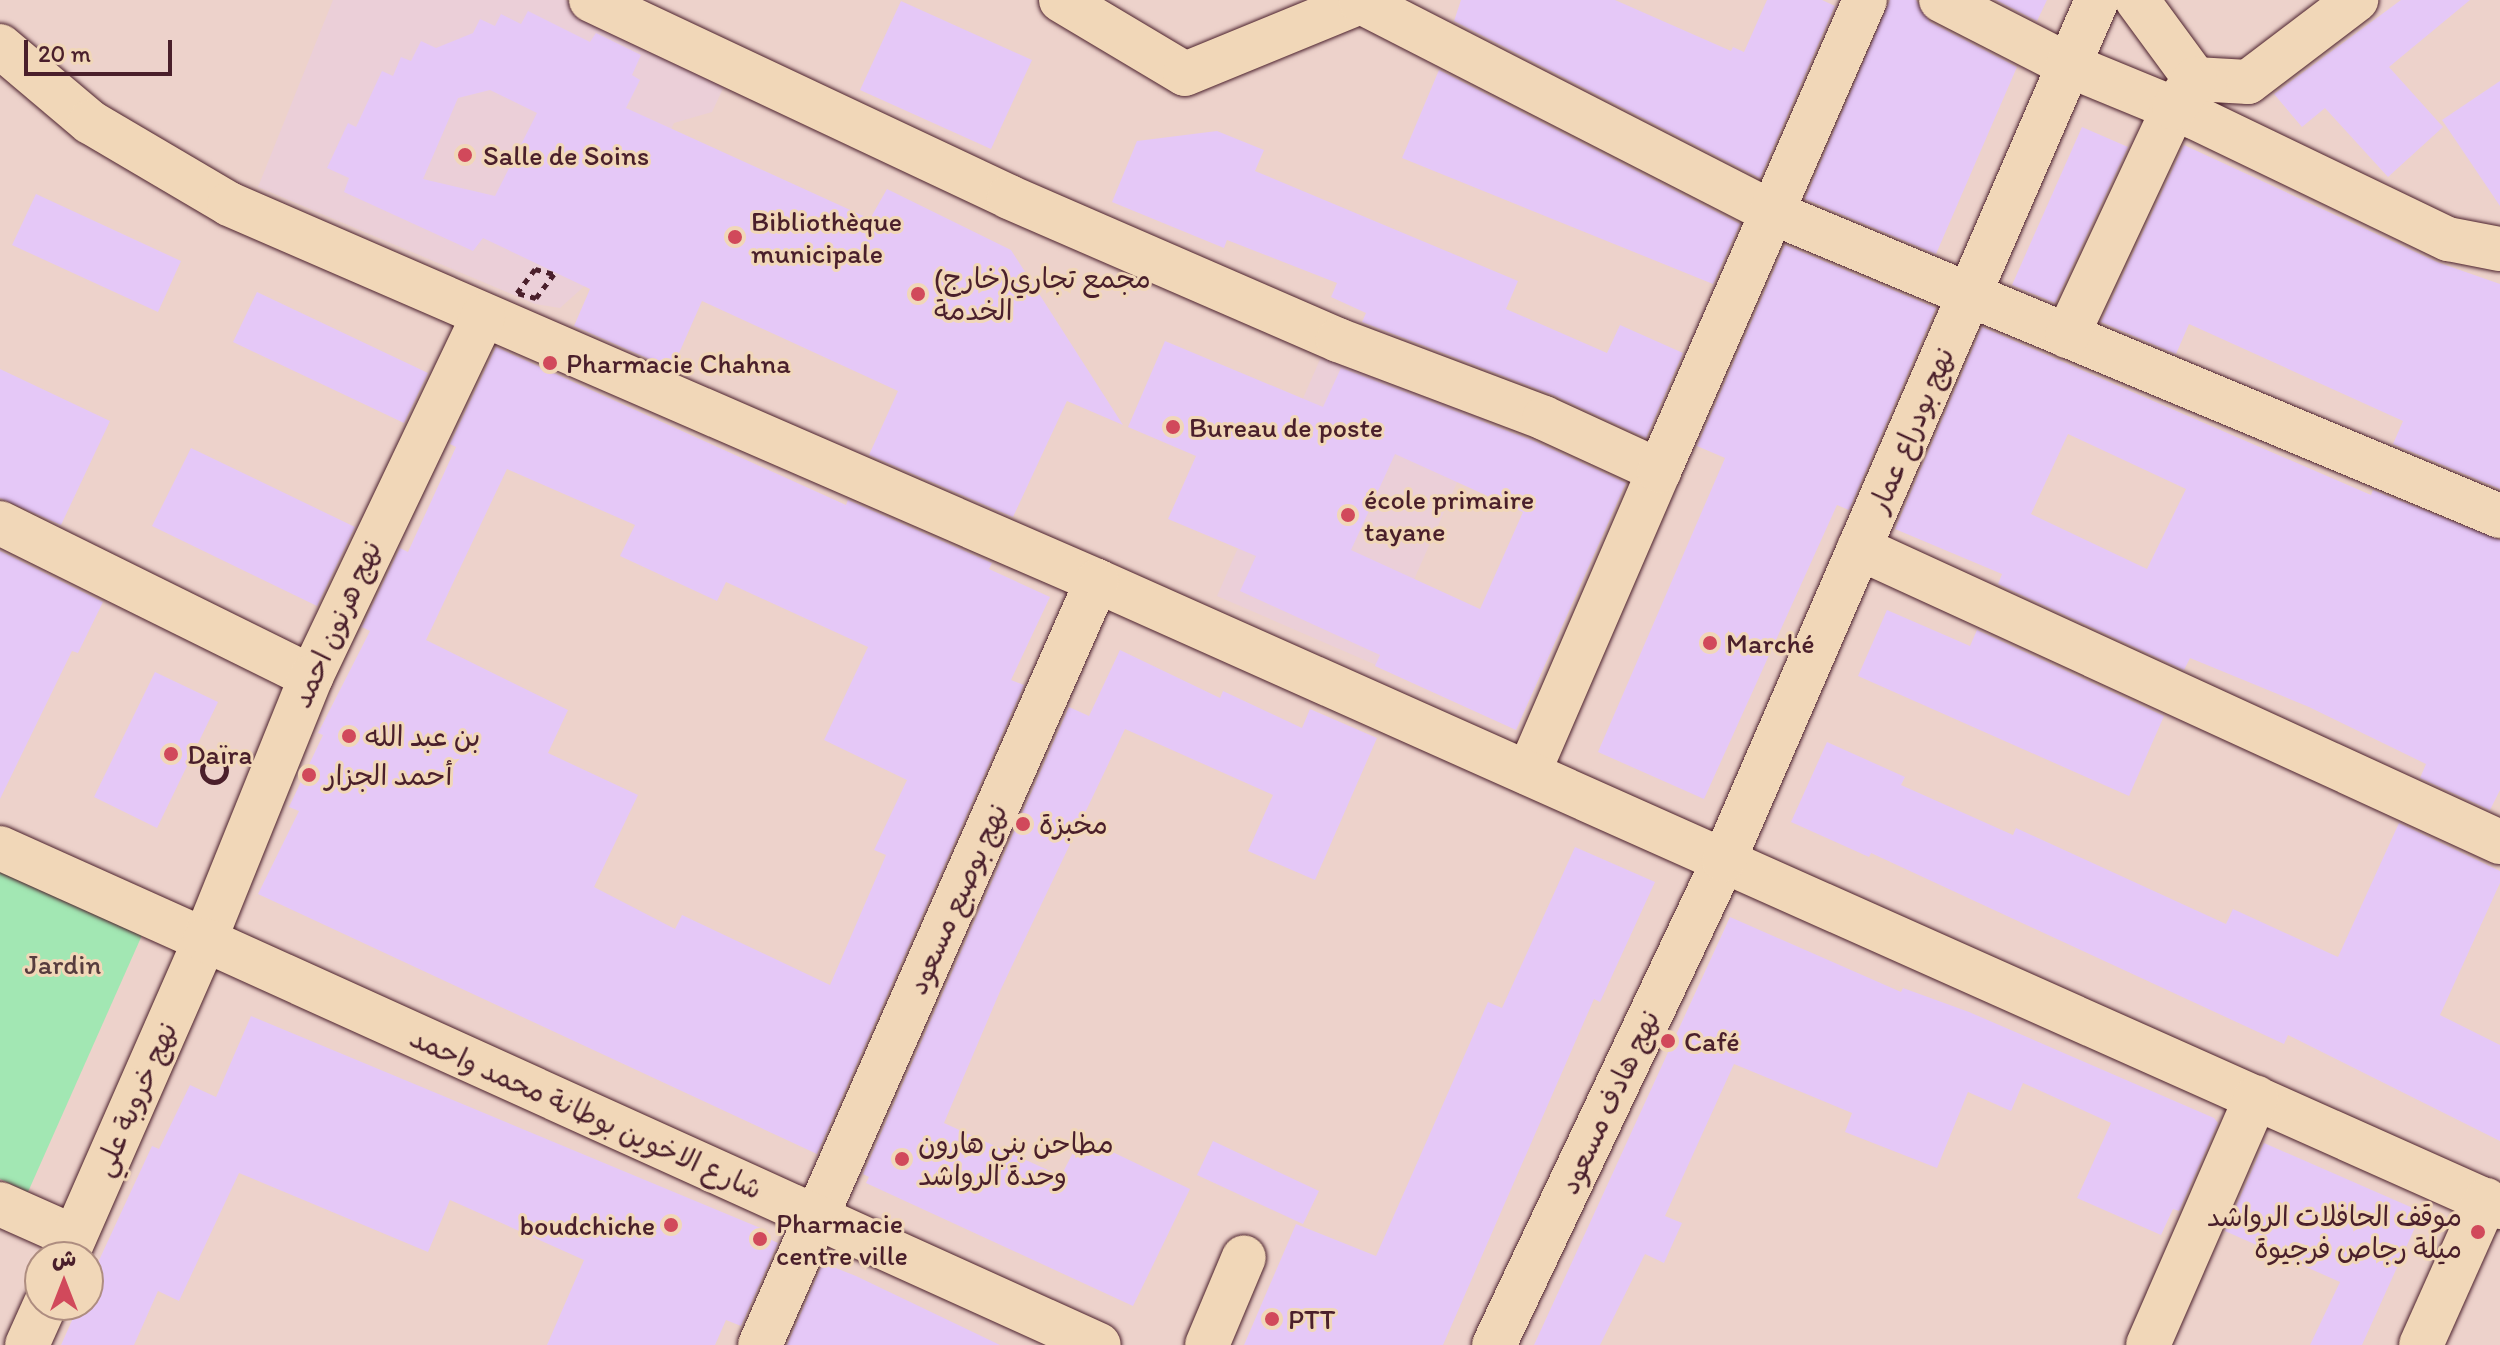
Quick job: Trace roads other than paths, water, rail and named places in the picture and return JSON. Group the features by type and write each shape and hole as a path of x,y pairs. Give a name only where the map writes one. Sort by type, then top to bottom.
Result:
{"street":[{"path":"591,0 1009,197 1338,340 1544,418 1659,471"},
{"path":"1061,0 1185,74 1363,1 1771,212 2500,516"},
{"path":"1528,773 1865,0"},
{"path":"1941,0 2068,65 2184,93 2448,239 2500,249"},
{"name":"نهج بودراع عمار","path":"1724,860 2097,0"},
{"path":"2137,0 2184,93"},
{"path":"2184,93 2248,82 2356,0"},
{"path":"0,46 90,122 229,204 1097,581 2493,1203 2421,1345"},
{"path":"2067,336 2184,93"},
{"name":"نهج هرنون احمد","path":"205,940 334,620 483,316"},
{"path":"0,523 311,677"},
{"path":"1859,548 2500,842"},
{"name":"نهج بوصبع مسعود","path":"760,1345 1097,581"},
{"name":"شارع الاخوين بوطانة محمد واحمد","path":"0,848 1099,1345"},
{"name":"نهج هادف مسعود","path":"1494,1345 1724,860"},
{"name":"نهج خروبة علي","path":"73,1241 205,940"},
{"path":"2148,1345 2256,1098"},
{"path":"0,1204 60,1241"},
{"path":"1207,1345 1244,1257"},
{"path":"27,1345 38,1321"}],"place":[{"name":"Salle de Soins","path":"465,155"},
{"name":"Bibliothèque municipale","path":"735,237"},
{"name":"(مجمع تجاري(خارج الخدمة","path":"918,294"},
{"name":"Pharmacie Chahna","path":"550,363"},
{"name":"Bureau de poste","path":"1173,427"},
{"name":"école primaire tayane","path":"1348,515"},
{"name":"Marché","path":"1710,643"},
{"name":"بن عبد الله","path":"349,736"},
{"name":"Daïra","path":"171,754"},
{"name":"أحمد الجزار","path":"309,775"},
{"name":"مخبزة","path":"1023,824"},
{"name":"Café","path":"1668,1041"},
{"name":"مطاحن بني هارون وحدة الرواشد","path":"902,1159"},
{"name":"boudchiche","path":"671,1225"},
{"name":"موقف الحافلات الرواشد ميلة رجاص فرجيوة","path":"2478,1232"},
{"name":"Pharmacie centre ville","path":"760,1239"},
{"name":"PTT","path":"1272,1319"}],"park label":[{"name":"Jardin","path":"63,964"}]}
